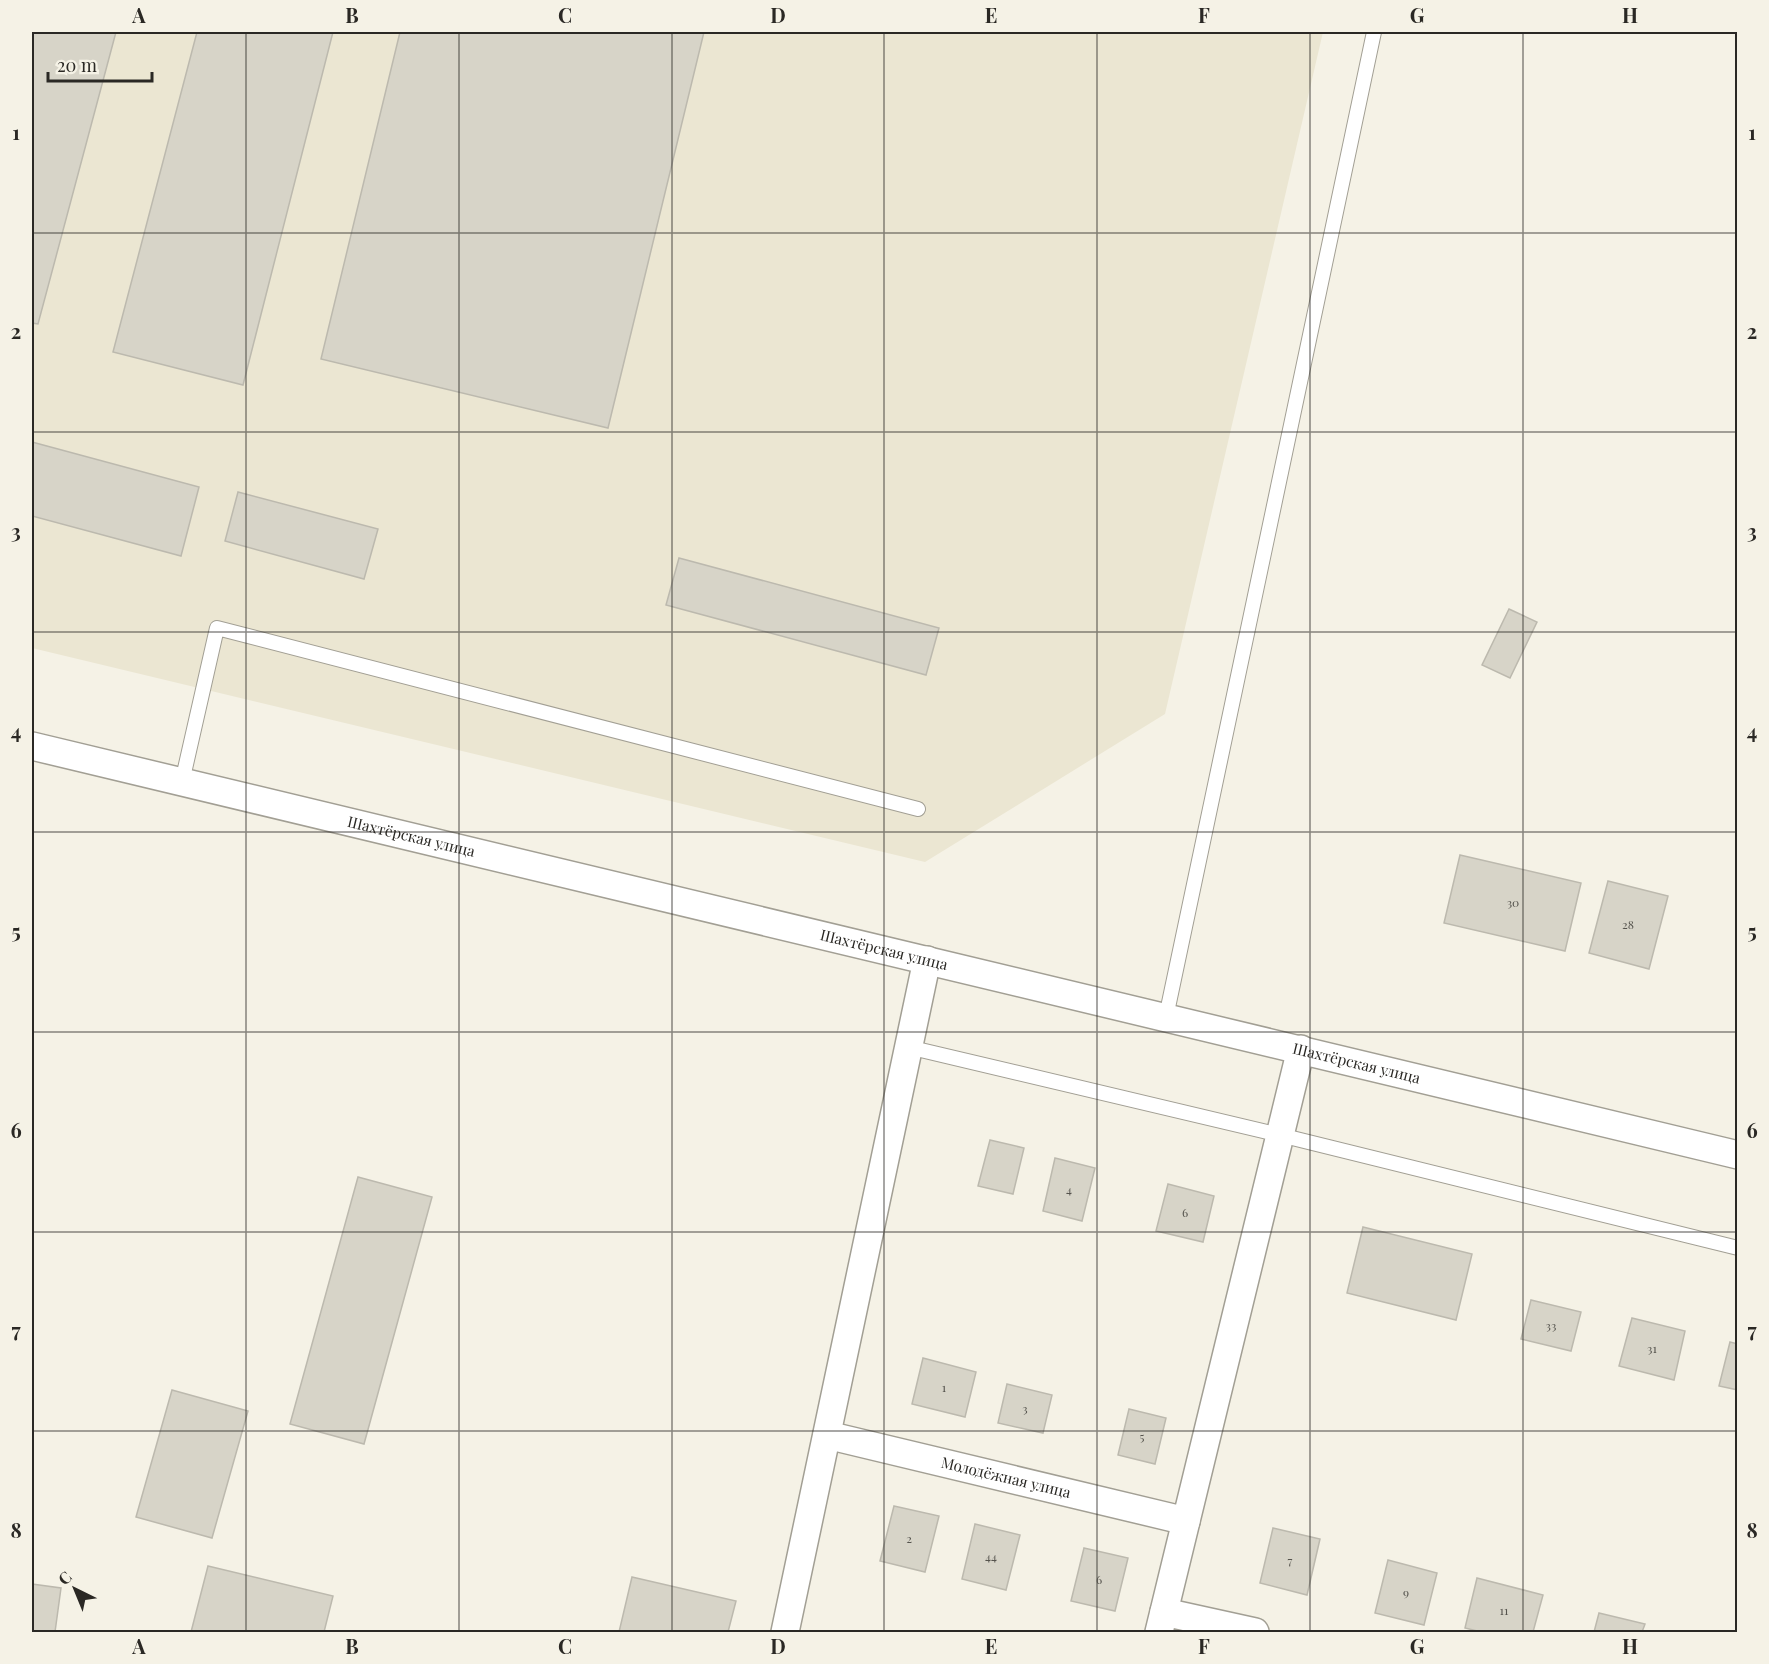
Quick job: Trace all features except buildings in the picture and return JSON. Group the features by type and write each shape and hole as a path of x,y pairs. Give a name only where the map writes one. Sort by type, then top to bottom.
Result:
{"street":[{"name":"Шахтёрская улица","path":"32,746 1737,1155"},
{"path":"786,1632 927,960"},
{"path":"1254,1632 1162,1622 1301,1049"},
{"name":"Молодёжная улица","path":"827,1435 1186,1521"}],"lane":[{"path":"1166,1017 1374,32"},
{"path":"182,782 217,628 918,809"},
{"path":"908,1047 1280,1135 1737,1248"}],"shaded area":[{"path":"32,32 1323,32 1165,714 925,862 32,648"}]}
